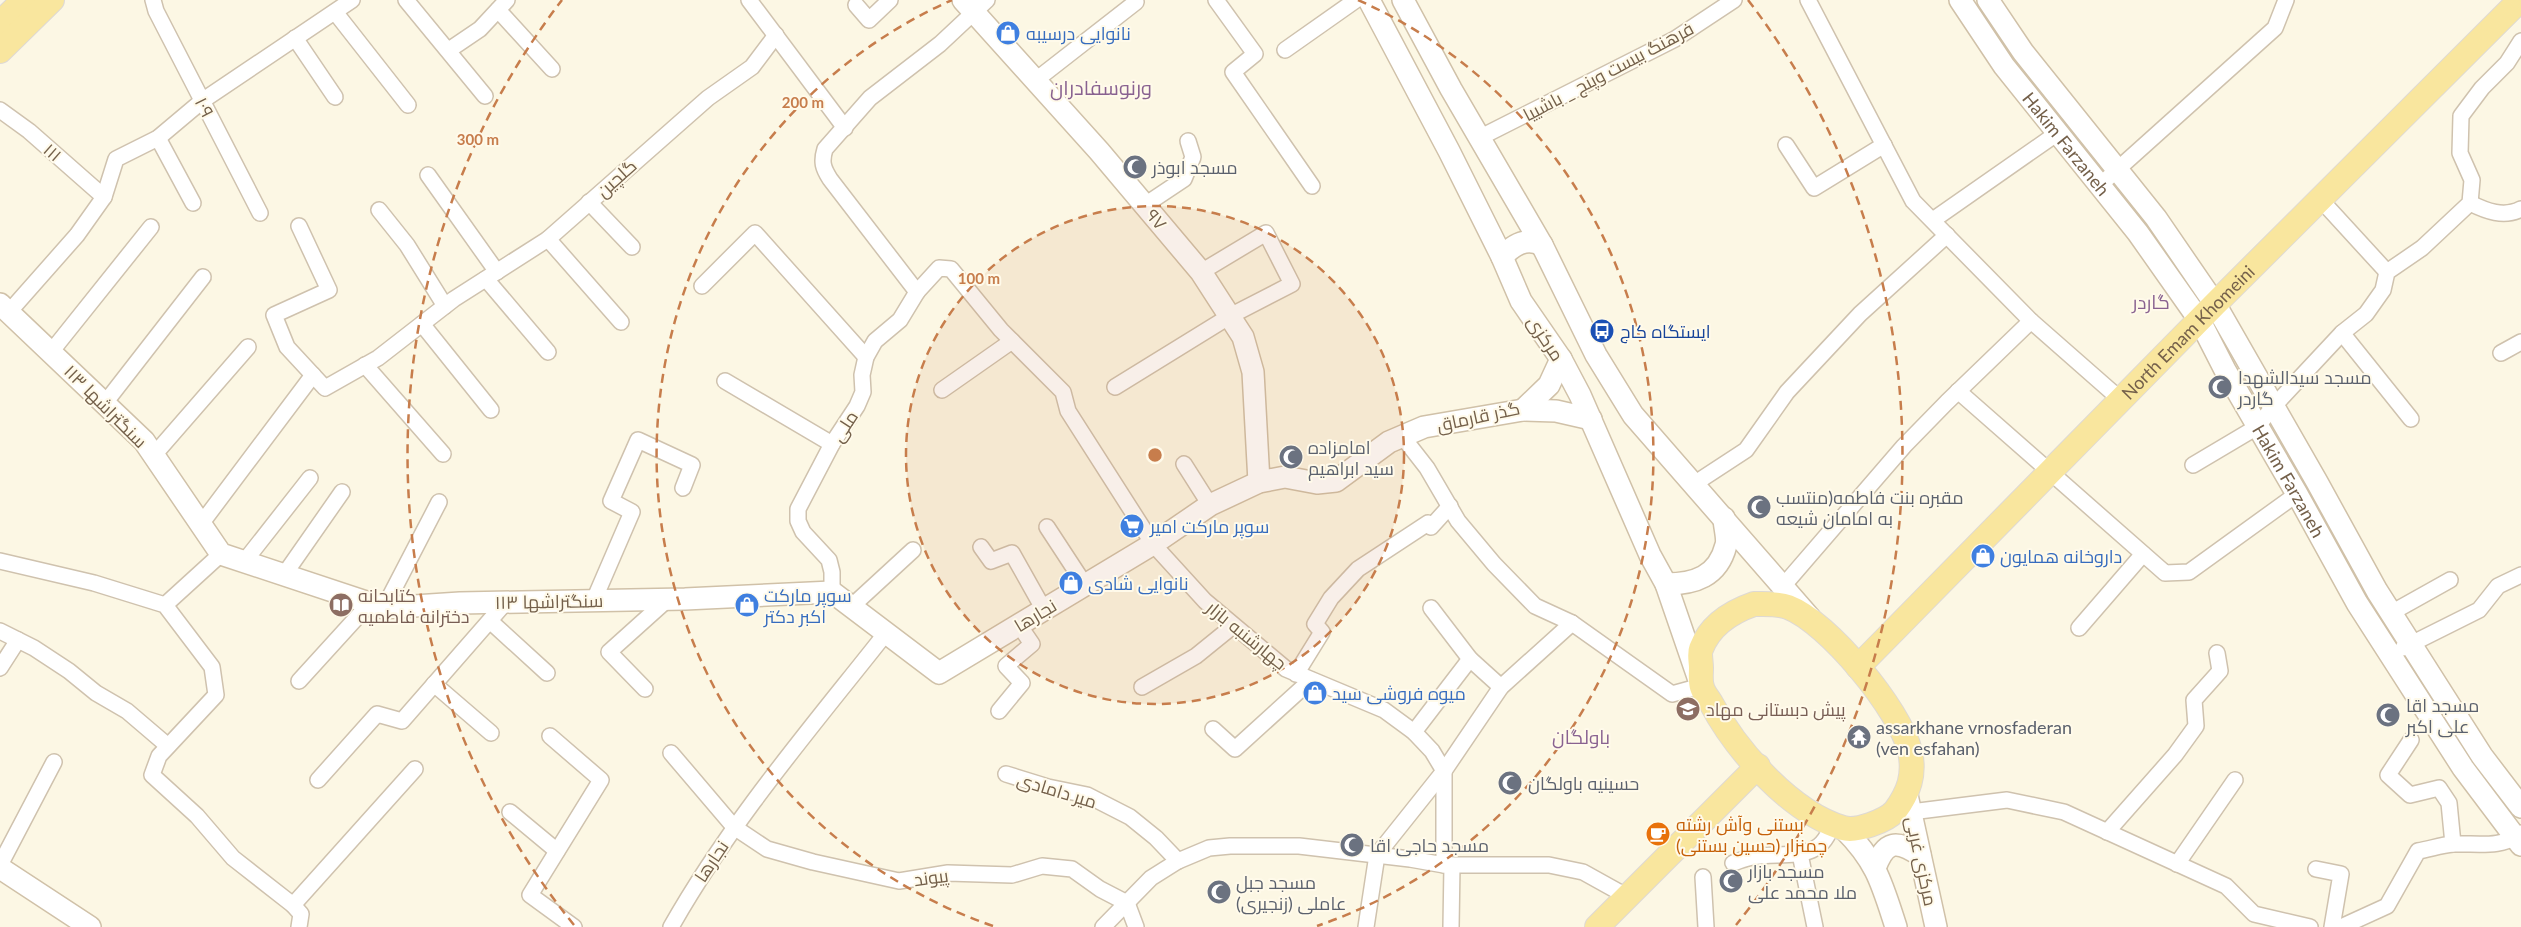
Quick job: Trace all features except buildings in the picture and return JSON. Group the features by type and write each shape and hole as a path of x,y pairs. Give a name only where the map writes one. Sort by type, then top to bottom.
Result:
{"main road":[{"path":"0,23 24,0"},
{"path":"0,51 52,0"},
{"name":"North Emam Khomeini","path":"1858,667 2520,0"},
{"path":"1754,604 1773,605 1788,607 1814,622 1858,667 1903,730 1910,753 1909,803 1874,824 1838,826 1808,811 1776,786 1721,721 1701,686 1701,650 1719,622 1735,611 1754,604"},
{"path":"1597,927 1758,766"}],"street":[{"name":"۱۰۹","path":"153,0 156,11 260,213"},
{"path":"4,308 76,235 104,197 116,159 158,138 202,101 352,0"},
{"path":"406,0 485,96"},
{"path":"749,0 845,128"},
{"path":"856,4 869,20 890,0"},
{"path":"1216,0 1255,54 1233,72 1312,186"},
{"path":"1285,50 1356,0"},
{"name":"مرکزی","path":"1369,0 1449,150 1502,257 1521,301 1561,359 1591,419 1650,555 1666,584 1701,686"},
{"name":"مرکزی","path":"1403,0 1479,138 1542,244 1596,355 1632,414 1814,622"},
{"name":"فرهنگ بیست وپنج _ باشییا","path":"1479,138 1675,39 1734,0"},
{"path":"1808,0 1913,201 2031,321 2121,400"},
{"name":"Hakim Farzaneh","path":"1960,0 2004,66 2059,132 2099,186 2208,313 2273,407 2411,644 2482,756 2521,807"},
{"name":"Hakim Farzaneh","path":"1988,0 2023,52 2077,116 2116,169 2156,218 2208,313 2257,427 2298,494 2357,604 2463,768 2519,839"},
{"path":"2099,186 2275,28 2286,0"},
{"path":"1036,80 1136,2"},
{"path":"917,292 830,179 823,167 825,149 870,98 940,44 975,4"},
{"name":"۹۷","path":"975,4 1036,80 1201,272 1243,337 1253,372 1259,482"},
{"path":"449,50 480,29 502,5 552,69"},
{"path":"335,12 408,105"},
{"name":"گلچین","path":"300,226 329,290 274,316 287,347 325,388 365,365 445,306 548,239 708,98 752,67 776,35"},
{"path":"295,38 335,97"},
{"path":"2193,465 2257,427 2273,407 2342,334 2366,314 2383,290 2387,272 2422,248 2470,203 2472,180 2460,153 2461,116 2482,88 2507,62 2521,41"},
{"name":"۱۱۱","path":"0,110 29,131 104,197"},
{"path":"1932,220 2059,132"},
{"path":"158,138 193,203"},
{"path":"1144,205 1184,179 1193,157 1188,141"},
{"path":"1786,145 1814,188 1884,145"},
{"path":"428,175 492,275 548,352"},
{"path":"2321,200 2387,272"},
{"path":"589,202 632,246"},
{"path":"2470,203 2488,212 2512,213 2521,209"},
{"path":"379,210 407,245 445,306"},
{"path":"51,352 151,227"},
{"path":"702,286 755,233 866,357"},
{"path":"1115,387 1230,316 1292,284 1266,233 1201,272"},
{"path":"1694,484 1746,450 1787,392 1860,314 1947,235"},
{"path":"548,239 621,322"},
{"path":"1502,257 1510,249 1522,242 1535,241 1542,244"},
{"name":"ملی","path":"832,592 832,572 829,560 804,532 798,521 798,509 832,444 857,406 863,392 862,375 866,357 875,342 900,320 917,292 939,268"},
{"name":"چهارشنبه بازار","path":"939,268 951,269 1012,341 1063,392 1068,411 1153,544 1205,601 1272,659 1296,674 1384,710 1414,732 1432,751 1444,771"},
{"path":"105,403 203,277"},
{"name":"سنگتراشها ۱۱۳","path":"4,308 144,441 221,554 244,562 377,606 668,599 832,592"},
{"path":"1784,586 1898,454 1958,391 2031,321"},
{"path":"422,324 491,410"},
{"path":"2342,334 2410,419"},
{"path":"942,390 1012,341"},
{"path":"2501,353 2521,342"},
{"path":"154,455 248,347"},
{"name":"گذر قارماق","path":"1402,436 1424,427 1523,410 1549,385 1561,359"},
{"path":"365,365 443,454"},
{"path":"200,524 313,375"},
{"path":"725,382 832,444"},
{"path":"1958,391 2165,573 2189,572 2298,494"},
{"path":"1523,410 1556,411 1591,419"},
{"path":"1402,436 1427,468 1458,520 1494,564 1535,606 1572,623 1672,694 1701,686"},
{"name":"نجارها","path":"832,592 939,672 1153,544 1210,505 1259,482 1285,477 1318,483 1336,481 1389,442 1402,436"},
{"path":"594,600 632,512 611,501 638,440 692,464 683,488"},
{"path":"1184,464 1210,505"},
{"path":"244,562 310,478"},
{"path":"284,575 342,492"},
{"path":"300,681 377,606 439,502"},
{"path":"1296,674 1322,632 1315,624 1331,598 1358,569 1428,523 1431,526 1450,506"},
{"path":"1666,584 1688,584 1705,576 1715,568 1726,545 1724,518"},
{"path":"1047,527 1085,585"},
{"path":"981,547 991,561 1012,553 1044,610"},
{"path":"851,607 913,550"},
{"path":"165,605 221,554"},
{"path":"2079,628 2143,554"},
{"path":"0,561 94,583 165,605 212,667 216,695 158,756 152,775 197,816 233,858 293,905 300,914 299,927"},
{"path":"2391,654 2479,610 2498,586 2521,575"},
{"path":"2391,612 2450,580"},
{"path":"645,689 609,652 668,599"},
{"path":"318,780 376,714 402,721 506,602"},
{"path":"1431,608 1470,659 1501,687"},
{"path":"490,621 548,673"},
{"path":"1366,927 1377,855 1444,771 1501,687 1572,623"},
{"path":"1000,711 1022,683 1006,666 1032,644 1018,625"},
{"path":"1142,687 1196,656 1233,626"},
{"path":"0,631 34,648 96,693 127,711 168,746"},
{"name":"نجارها","path":"671,927 698,879 734,827 886,633"},
{"path":"0,668 18,640"},
{"path":"2107,832 2175,754 2196,726 2194,700 2220,671 2217,653"},
{"path":"1414,732 1470,659"},
{"path":"1213,729 1234,749 1311,680"},
{"path":"434,684 492,733"},
{"path":"550,736 601,780 530,895 574,927"},
{"path":"2411,740 2388,775 2410,795 2439,788 2450,803 2453,844"},
{"name":"پیوند","path":"672,753 734,827 767,849 813,862 899,881 948,873 1012,874 1042,866 1072,869 1100,889 1127,903"},
{"path":"54,762 0,866 90,927"},
{"path":"293,905 415,769"},
{"path":"1444,771 1451,927"},
{"name":"میر دامادی","path":"1006,774 1048,787 1088,795 1130,817 1156,838 1178,861"},
{"path":"2177,864 2235,780"},
{"path":"1909,803 2007,800 2064,812 2226,886 2254,914 2310,927"},
{"name":"مرکزی غربی","path":"1909,803 1936,927"},
{"path":"510,812 557,852"},
{"path":"1733,863 1752,857 1800,854 1816,848 1838,826 1863,848 1876,868 1896,927"},
{"path":"2341,927 2387,906 2418,851 2453,844 2491,845 2519,839"},
{"path":"1103,927 1151,878 1178,861 1209,848 1230,846 1299,846 1448,865 1549,865 1583,872 1628,897"},
{"path":"1876,868 1882,852 1890,846 1904,846 1920,855"},
{"path":"1800,854 1815,927"},
{"path":"2316,869 2341,874 2332,927"},
{"path":"1703,877 1706,927"},
{"path":"1127,903 1136,927"}],"place":[{"name":"نانوایی درسیبه","path":"1008,33"},
{"name":"مسجد ابوذر","path":"1135,167"},
{"name":"ایستگاه کاج","path":"1602,331"},
{"name":"مسجد سیدالشهدا گاردر","path":"2220,387"},
{"name":"امامزاده سید ابراهیم","path":"1291,457"},
{"name":"مقبره بنت فاطمه(منتسب به امامان شیعه","path":"1759,507"},
{"name":"سوپر مارکت امیر","path":"1132,526"},
{"name":"داروخانه همایون","path":"1983,556"},
{"name":"نانوایی شادی","path":"1071,583"},
{"name":"کتابحانه دخترانه فاطمیه","path":"341,605"},
{"name":"سوپر مارکت اکبر دکتر","path":"747,605"},
{"name":"میوه فروشی سید","path":"1315,693"},
{"name":"پیش دبستانی مهاد","path":"1688,709"},
{"name":"مسجد اقا علی اکبر","path":"2388,715"},
{"name":"assarkhane vrnosfaderan (ven esfahan)","path":"1859,737"},
{"name":"حسینیه باولگان","path":"1510,783"},
{"name":"بستنی وآش رشته چمنزار (حسین بستنی)","path":"1658,834"},
{"name":"مسجد حاجی اقا","path":"1352,845"},
{"name":"مسجد بازار ملا محمد علی","path":"1731,881"},
{"name":"مسجد جبل عاملی (زنجیری)","path":"1219,892"}],"district":[{"name":"ورنوسفادران","path":"1101,87"},
{"name":"گاردر","path":"2151,301"},
{"name":"باولگان","path":"1581,736"}]}
